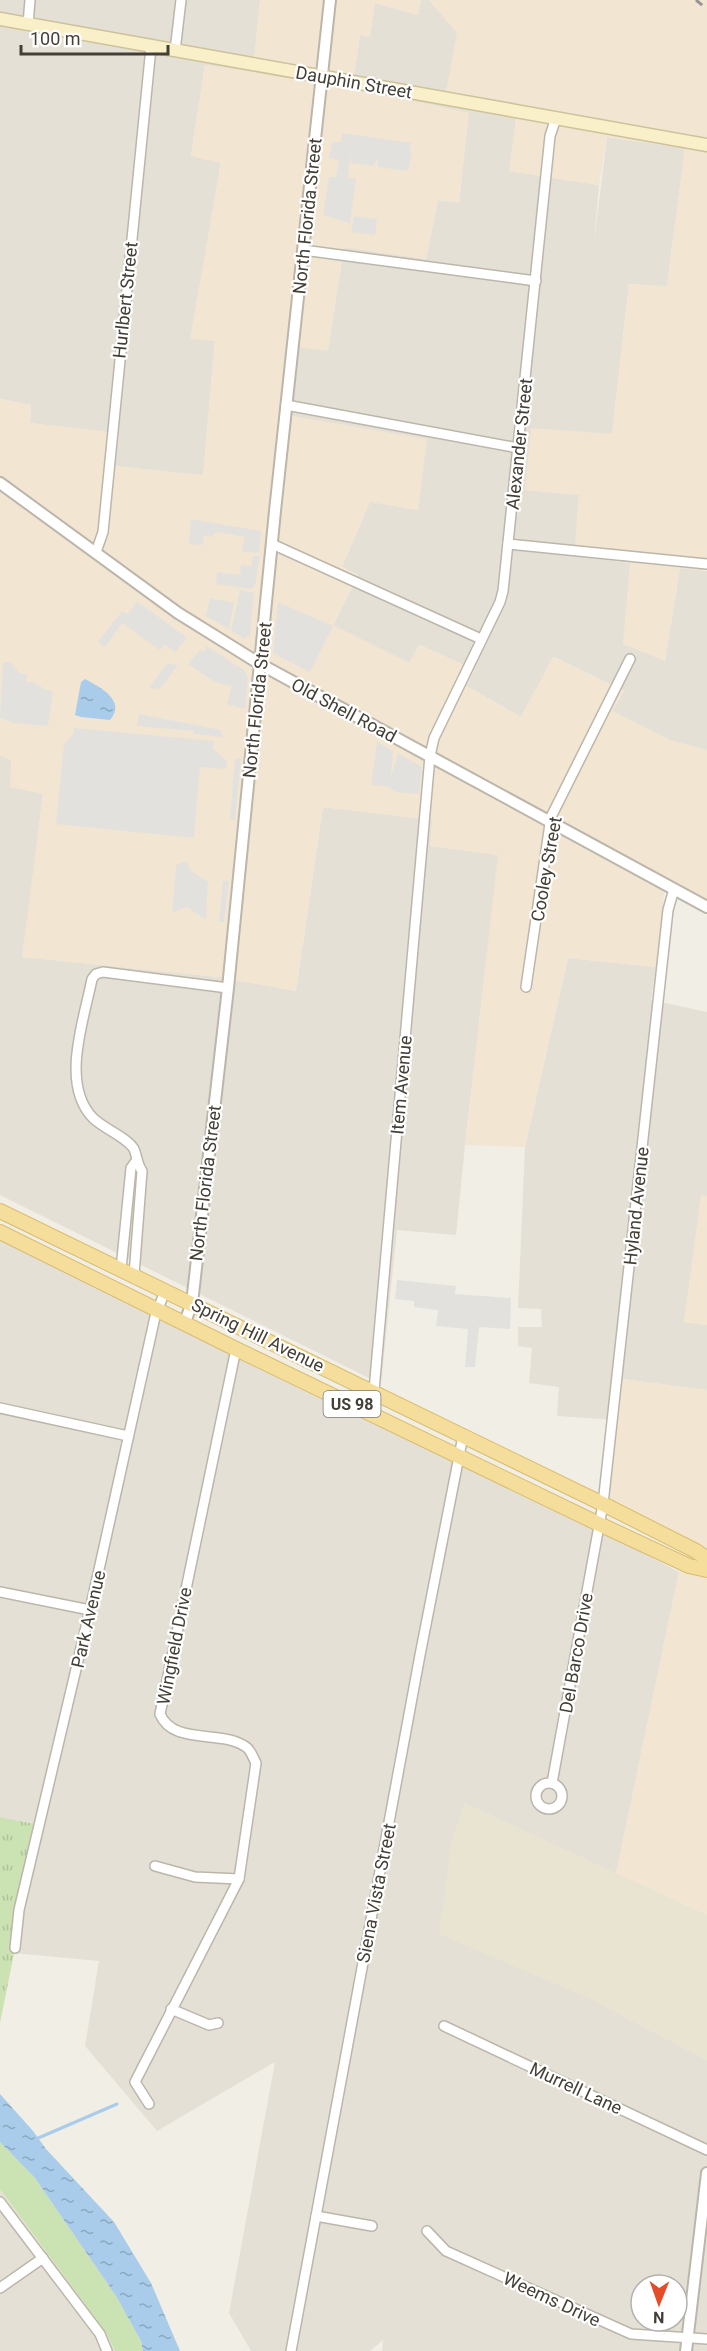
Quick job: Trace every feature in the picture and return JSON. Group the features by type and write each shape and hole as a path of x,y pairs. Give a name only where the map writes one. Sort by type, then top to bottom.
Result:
{"main road":[{"name":"Dauphin Street","path":"0,19 707,145"},
{"name":"Spring Hill Avenue","path":"0,1211 603,1504 696,1551 707,1559"},
{"name":"Spring Hill Avenue","path":"0,1232 599,1524 689,1566 707,1570"}],"street":[{"path":"28,24 30,0"},
{"path":"175,51 181,0"},
{"name":"North Florida Street","path":"185,1322 192,1303 228,988 286,405 330,0"},
{"name":"Hurlbert Street","path":"96,552 103,532 151,47"},
{"name":"Alexander Street","path":"430,756 434,738 500,602 550,136 556,118"},
{"path":"303,250 536,281"},
{"path":"286,405 518,448"},
{"name":"Old Shell Road","path":"0,483 178,613 260,664 707,907"},
{"path":"272,544 481,639"},
{"path":"508,544 707,564"},
{"name":"Cooley Street","path":"526,987 550,822 630,659"},
{"name":"Item Avenue","path":"372,1413 430,756"},
{"name":"Hyland Avenue","path":"599,1524 668,910 674,890"},
{"path":"135,1275 142,1171 136,1161 134,1150 127,1142 92,1117 77,1089 75,1073 77,1056 92,979 96,974 103,972 228,988"},
{"path":"121,1269 131,1168 136,1161"},
{"name":"Park Avenue","path":"15,1948 19,1910 90,1610 157,1308 165,1291"},
{"name":"Wingfield Drive","path":"149,2104 135,2082 239,1879 256,1763 248,1747 228,1739 178,1731 164,1724 160,1714 236,1348"},
{"path":"0,1408 128,1436"},
{"name":"Siena Vista Street","path":"291,2351 463,1436"},
{"name":"Del Barco Drive","path":"552,1783 599,1524"},
{"path":"0,1592 90,1610"},
{"path":"155,1866 195,1877 239,1879"},
{"path":"171,2009 209,2025 218,2023"},
{"name":"Murrell Lane","path":"444,2026 707,2151"},
{"path":"686,2351 707,2173"},
{"path":"0,2202 100,2334 107,2351"},
{"path":"316,2216 372,2226"},
{"name":"Weems Drive","path":"427,2231 446,2251 631,2334 707,2338"},
{"path":"0,2288 43,2258"}],"shaded area":[{"path":"0,0 260,0 253,73 205,65 191,155 221,162 191,338 215,341 203,476 115,466 119,434 30,423 31,405 0,399"},
{"path":"260,0 421,0 418,15 375,3 370,37 360,35 352,88 469,113 459,203 438,200 426,259 344,247 328,351 298,347 292,416 427,439 418,510 370,502 342,567 358,575 333,625 409,663 419,645 475,670 466,686 521,717 553,657 624,691 612,711 672,741 707,750 707,900 666,877 656,967 568,958 525,1147 465,1145 498,855 430,846 432,820 323,807 296,991 219,977 22,957 43,794 10,787 11,760 0,755 0,399 31,405 30,423 119,433 115,466 203,475 215,341 190,339 221,163 191,156 205,65 253,72"},
{"path":"421,0 429,0 518,103 510,171 599,185 594,242 607,137 685,148 667,287 629,284 612,434 526,490 579,495 575,556 630,563 665,661 680,568 707,571 707,750 672,741 612,711 624,691 554,657 521,717 466,686 474,670 420,645 409,663 333,626 358,575 342,567 370,501 418,510 291,416 298,346 328,350 344,247 426,259 438,200 459,203 468,113 352,88 360,35 370,36 375,3 418,15"},
{"path":"429,0 707,0 707,571 680,568 665,661 623,644 630,563 574,556 579,495 525,490 531,428 612,434 629,284 667,286 685,148 607,137 599,185 509,171 518,103 446,92 457,33"},
{"path":"342,133 411,143 410,152 412,152 408,171 378,167 377,158 374,166 351,163 351,154 348,178 356,179 350,223 323,215 329,177 336,177 339,160 329,158 332,142 341,142"},
{"path":"354,216 377,219 375,235 351,232"},
{"path":"191,519 261,531 259,553 242,552 245,537 217,532 211,537 204,536 203,545 189,544"},
{"path":"253,556 260,556 255,586 251,589 216,584 217,572 240,575 241,565 251,566"},
{"path":"240,590 254,593 250,637 247,635 245,639 231,631"},
{"path":"210,598 234,603 229,629 206,616"},
{"path":"137,601 187,638 175,652 165,645 160,650 122,623 105,647 98,642 122,611 128,614"},
{"path":"278,602 333,626 310,672 273,653"},
{"path":"207,646 245,671 248,679 245,709 227,704 232,686 215,682 188,664 200,650 203,652"},
{"path":"3,662 10,662 19,673 27,674 26,682 34,682 44,689 53,691 48,726 14,723 0,718"},
{"path":"167,663 178,665 160,689 149,688"},
{"path":"139,714 221,730 223,737 194,734 193,731 137,726"},
{"path":"74,728 214,741 213,749 227,761 226,769 200,767 194,838 56,824 64,744 73,734"},
{"path":"377,742 393,751 391,777 398,753 422,767 419,794 396,792 386,786 371,785"},
{"path":"0,755 11,760 43,793 23,957 219,977 296,991 323,807 433,820 430,846 499,855 456,1235 397,1230 381,1384 0,1195"},
{"path":"235,759 241,759 235,820 230,819"},
{"path":"186,861 191,871 208,882 206,920 187,907 172,913 176,865"},
{"path":"223,881 229,881 224,922 219,922"},
{"path":"568,958 656,967 651,1000 707,1012 707,1196 702,1196 684,1322 707,1325 707,1390 622,1379 616,1420 557,1416 559,1387 529,1383 532,1348 518,1346 518,1327 542,1327 541,1309 518,1308 525,1147"},
{"path":"701,1195 707,1196 707,1325 684,1322"},
{"path":"0,1237 548,1503 679,1572 616,1874 464,1803 599,2003 707,2060 707,2351 382,2351 383,2340 370,2351 251,2351 229,2313 275,2062 157,2131 85,2046 99,1961 14,1953 40,1825 0,1817"},
{"path":"397,1280 456,1286 455,1294 511,1298 510,1329 479,1327 475,1367 465,1367 468,1329 436,1326 438,1310 414,1307 414,1301 395,1299"},
{"path":"622,1379 707,1390 707,1915 616,1874 679,1572 693,1543 606,1501"},
{"path":"464,1803 707,1915 707,2060 599,2003 439,1934 451,1844"},
{"path":"0,2189 107,2334 115,2351 0,2351"}],"green space":[{"path":"0,1817 40,1825 0,2023"},
{"path":"0,2142 35,2178 116,2296 141,2341 143,2351 115,2351 107,2334 0,2189"}],"water":[{"path":"85,679 104,690 114,701 114,713 110,720 75,715 81,682"},
{"path":"0,2094 46,2149 114,2222 151,2283 180,2351 143,2351 141,2341 116,2296 35,2178 0,2142"}],"waterway":[{"path":"36,2139 117,2104"}],"railway":[{"path":"696,0 707,9"}]}
